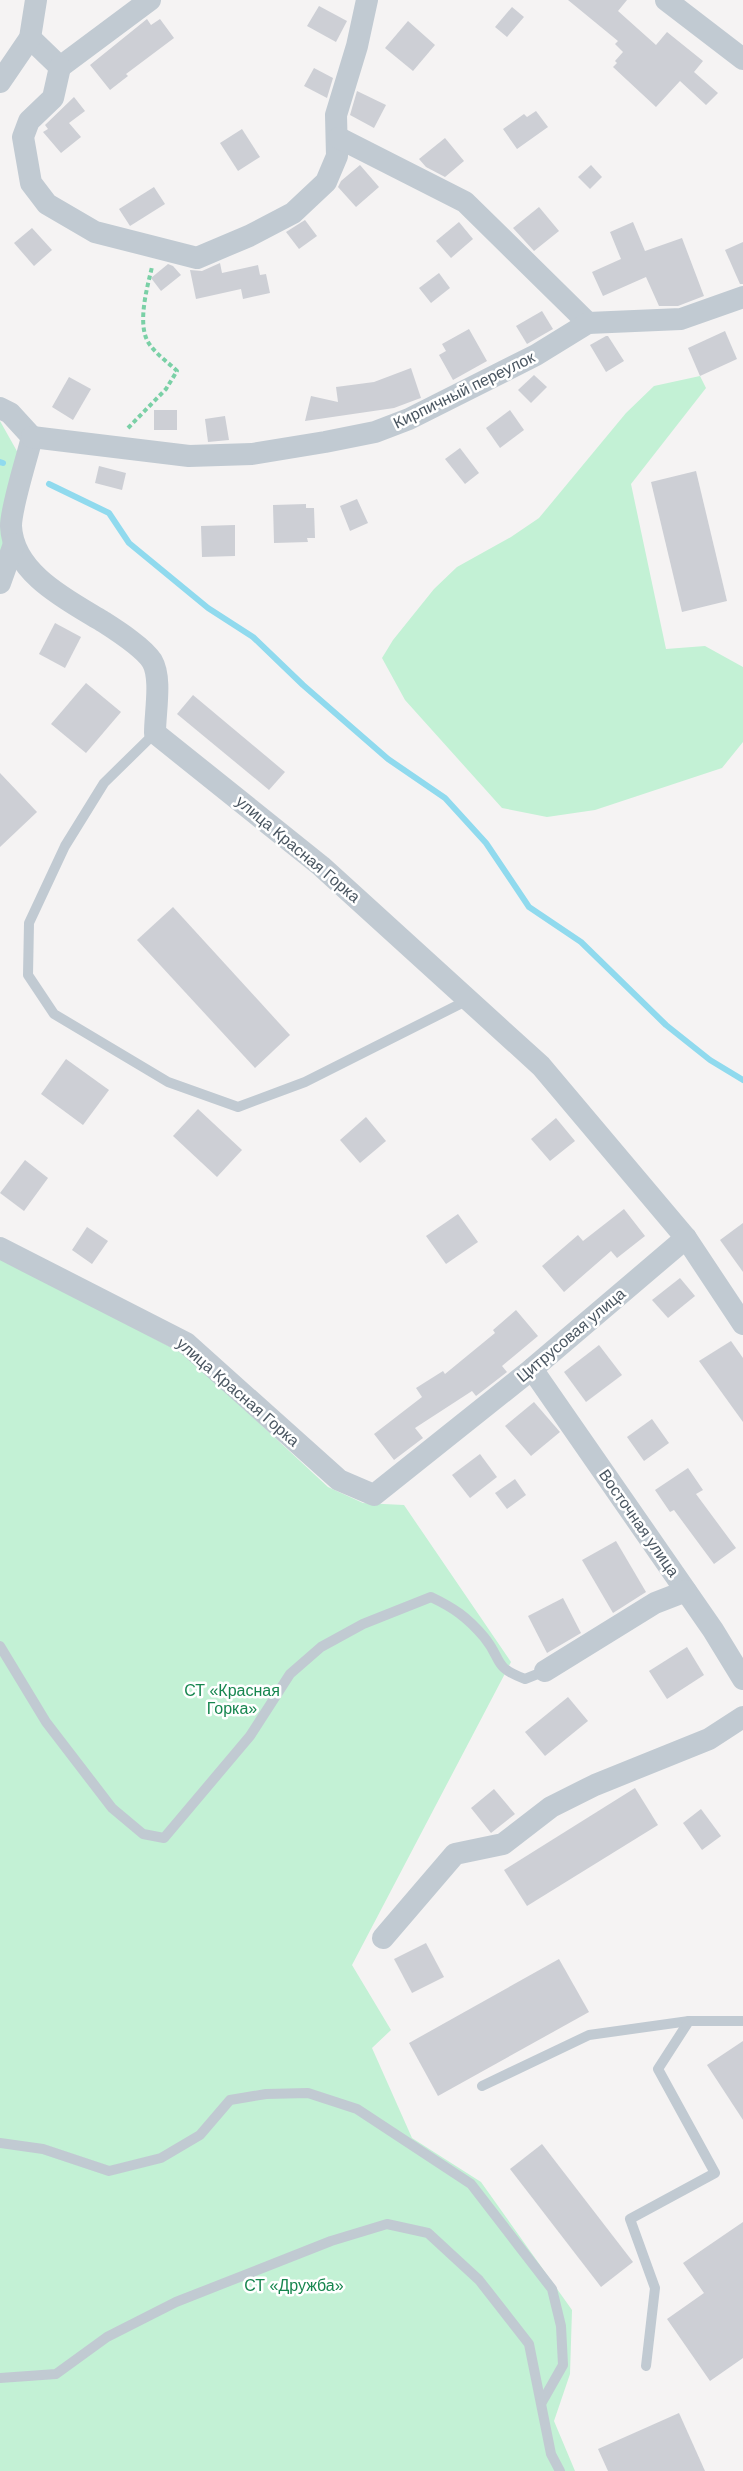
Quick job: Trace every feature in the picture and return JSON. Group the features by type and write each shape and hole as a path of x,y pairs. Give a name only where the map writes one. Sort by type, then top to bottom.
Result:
{"street":[{"path":"0,82 30,38 36,0"},
{"path":"150,0 60,67 53,98 29,121 23,137 31,183 47,204 95,232 197,258 249,236 293,213 326,182 337,156 339,138 336,115 340,95 357,46 367,0"},
{"path":"666,0 743,59"},
{"path":"30,38 60,67"},
{"path":"339,138 465,202 588,322 681,320 743,297"},
{"name":"Кирпичный переулок","path":"32,437 189,456 252,454 375,432 409,419 536,355 588,322"},
{"path":"0,408 10,413 32,437 9,503 14,544 31,569 54,591 118,631 151,660 158,679 155,733"},
{"path":"0,583 14,544"},
{"name":"улица Красная Горка","path":"155,733 321,866 541,1066 686,1238"},
{"path":"686,1238 743,1324"},
{"name":"Цитрусовая улица","path":"374,1494 532,1370 686,1238"},
{"name":"улица Красная Горка","path":"0,1248 186,1343 339,1480 374,1494"},
{"name":"Восточная улица","path":"532,1370 686,1591 743,1679"},
{"path":"545,1671 655,1603 686,1591"},
{"path":"383,1938 455,1854 503,1844 551,1807 595,1785 709,1739 743,1717"}],"lane":[{"path":"155,733 104,783 65,846 29,923 28,975 54,1014 168,1082 238,1107 305,1082 469,1000"},
{"path":"0,1646 46,1722 112,1808 143,1834 164,1838 250,1736 290,1674 321,1647 363,1624 431,1597 458,1609 485,1638 505,1672 525,1679 545,1671"},
{"path":"482,2086 589,2035 688,2021 743,2021"},
{"path":"646,2366 655,2288 630,2219 715,2173 658,2068 688,2021"},
{"path":"0,2143 43,2149 109,2171 161,2158 200,2135 230,2100 266,2094 308,2093 357,2109 471,2184 552,2289 561,2326 563,2365 542,2402"},
{"path":"0,2378 56,2374 107,2337 176,2302 331,2241 387,2224 428,2233 479,2280 529,2344 551,2454 560,2471"}],"path":[{"path":"112,447 166,389 177,371 148,344 144,321 144,298 158,249"}],"green space":[{"path":"700,376 706,388 631,484 666,649 705,646 743,667 743,742 722,768 595,810 547,817 502,808 405,700 382,658 393,640 434,589 457,567 511,537 539,518 626,413 654,386"},
{"path":"0,421 18,453 7,546 0,564"},
{"name":"СТ «Красная Горка»","path":"0,1258 186,1355 328,1487 363,1503 404,1505 511,1662 352,1965 391,2030 372,2048 412,2138 481,2182 572,2310 570,2374 554,2421 575,2471 0,2471"}],"building":[{"path":"568,0 627,0 618,11 656,45 667,32 703,61 694,72 718,93 706,105 680,81 656,107 613,67 623,52 615,44 618,41"},
{"path":"319,6 347,21 336,42 307,26"},
{"path":"512,7 524,17 507,37 495,27"},
{"path":"147,19 151,25 160,19 174,38 126,74 128,76 110,90 90,65"},
{"path":"408,21 435,45 413,71 385,48"},
{"path":"314,68 333,78 327,98 304,86"},
{"path":"357,91 386,105 374,128 350,115"},
{"path":"74,97 85,111 69,123 81,137 61,153 43,132 48,129 45,125"},
{"path":"536,111 548,127 517,149 503,129 524,114 527,117"},
{"path":"242,129 260,157 238,171 220,143"},
{"path":"445,138 464,161 445,177 426,167 419,159"},
{"path":"360,165 379,187 356,207 338,187 341,181"},
{"path":"591,165 602,177 590,189 578,177"},
{"path":"154,187 165,204 130,226 119,209"},
{"path":"539,207 559,231 534,251 513,228"},
{"path":"305,220 317,236 299,249 286,232"},
{"path":"459,222 473,239 451,258 436,241"},
{"path":"633,222 645,251 682,238 704,296 678,306 659,306 646,277 603,296 592,272 621,259 610,232"},
{"path":"32,228 52,250 34,266 14,243"},
{"path":"743,242 743,284 740,284 725,250"},
{"path":"220,263 222,273 258,265 260,275 266,274 270,293 243,299 241,289 196,299 190,270 202,271"},
{"path":"168,264 181,275 161,291 151,278"},
{"path":"439,273 450,288 431,303 419,288"},
{"path":"542,311 553,329 527,344 516,326"},
{"path":"469,329 487,361 453,380 439,355 446,351 442,344"},
{"path":"725,331 737,359 700,376 688,348"},
{"path":"606,336 624,361 606,372 590,345"},
{"path":"411,368 421,398 394,408 305,421 311,396 338,402 336,387 374,382"},
{"path":"534,375 547,387 531,403 518,390"},
{"path":"69,377 91,389 73,420 52,407"},
{"path":"154,410 177,410 177,430 154,430"},
{"path":"510,410 524,430 500,448 486,428"},
{"path":"225,416 229,440 208,442 205,419"},
{"path":"460,448 479,473 465,484 445,459"},
{"path":"99,466 126,473 122,490 95,483"},
{"path":"696,471 727,601 682,612 651,482"},
{"path":"357,499 368,523 350,531 340,506"},
{"path":"306,504 306,508 314,508 315,538 307,538 308,542 274,543 273,505"},
{"path":"235,525 235,556 202,557 201,526"},
{"path":"55,623 81,637 65,668 39,654"},
{"path":"86,683 121,712 86,753 51,724"},
{"path":"193,695 285,772 269,790 177,714"},
{"path":"0,773 37,812 0,847"},
{"path":"173,907 290,1035 255,1068 137,940"},
{"path":"66,1059 109,1090 83,1125 41,1094"},
{"path":"198,1109 242,1150 217,1177 173,1136"},
{"path":"366,1117 386,1141 360,1163 340,1140"},
{"path":"556,1118 575,1141 550,1161 531,1139"},
{"path":"25,1160 48,1178 24,1211 0,1193"},
{"path":"624,1209 645,1236 617,1258 611,1251 564,1292 542,1266 578,1235 583,1241"},
{"path":"458,1214 478,1242 446,1264 426,1236"},
{"path":"743,1223 743,1272 720,1240"},
{"path":"87,1227 108,1241 92,1264 72,1250"},
{"path":"680,1278 695,1296 668,1318 652,1300"},
{"path":"516,1310 538,1336 502,1366 507,1372 476,1396 472,1391 415,1428 423,1438 394,1460 374,1434 422,1397 416,1388 443,1371 445,1374 495,1333 493,1330"},
{"path":"731,1341 743,1358 743,1422 699,1361"},
{"path":"599,1345 622,1375 586,1402 564,1372"},
{"path":"534,1402 560,1432 531,1456 505,1426"},
{"path":"652,1419 669,1443 644,1461 627,1437"},
{"path":"480,1454 497,1477 470,1498 452,1475"},
{"path":"688,1468 703,1490 696,1494 736,1548 714,1564 674,1510 670,1512 655,1490"},
{"path":"515,1479 526,1495 507,1509 495,1493"},
{"path":"616,1541 646,1592 613,1613 582,1560"},
{"path":"563,1598 581,1633 547,1653 528,1616"},
{"path":"687,1647 704,1675 667,1699 649,1671"},
{"path":"568,1697 588,1721 545,1756 525,1732"},
{"path":"635,1788 658,1825 527,1906 504,1870"},
{"path":"494,1789 515,1814 491,1833 471,1808"},
{"path":"701,1809 721,1836 702,1850 683,1823"},
{"path":"426,1943 444,1977 412,1993 394,1959"},
{"path":"559,1959 589,2012 438,2096 409,2043"},
{"path":"743,2041 743,2120 707,2065"},
{"path":"542,2144 633,2262 601,2287 510,2169"},
{"path":"743,2222 743,2358 710,2381 667,2319 704,2293 683,2263"},
{"path":"679,2413 705,2471 608,2471 598,2449"}],"waterway":[{"path":"49,484 109,513 129,543 208,608 253,637 303,685 388,759 445,798 486,843 529,907 581,942 666,1025 710,1060 743,1080"}],"park label":[{"name":"СТ «Дружба»","path":"294,2285"}]}
